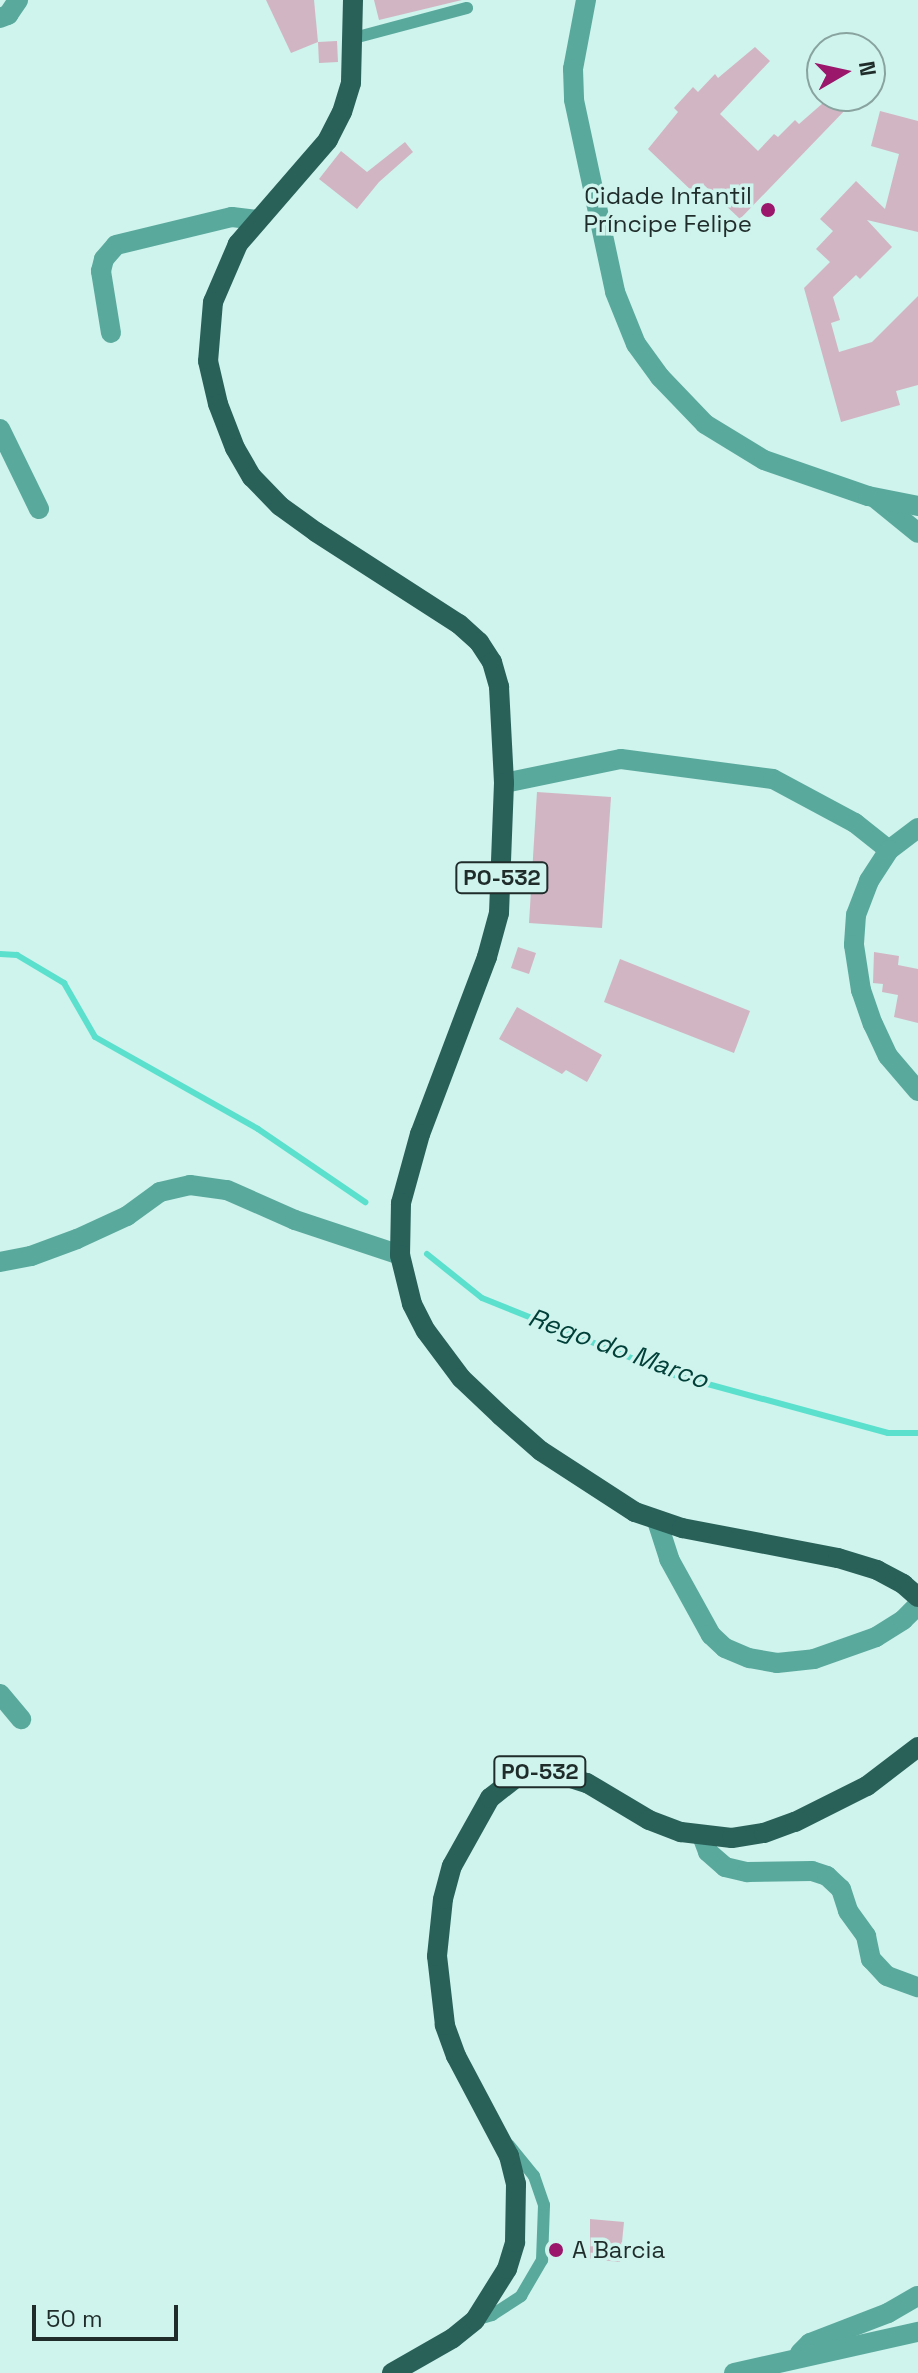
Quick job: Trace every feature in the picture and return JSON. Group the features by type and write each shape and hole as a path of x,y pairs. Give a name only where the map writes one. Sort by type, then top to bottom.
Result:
{"main road":[{"name":"PO-532","path":"353,0 351,83 342,112 328,140 257,220 222,274 208,328 208,361 218,404 235,448 252,477 280,506 441,611 479,642 492,662 499,687 504,783 499,913 487,957 409,1169 401,1203 400,1255 412,1304 433,1341 461,1378 541,1451 599,1491 657,1521 838,1558 877,1570 903,1584 918,1597"},
{"name":"PO-532","path":"392,2373 453,2338 475,2320 507,2269 515,2242 516,2184 509,2156 469,2087 452,2046 439,1992 437,1956 443,1899 452,1866 490,1798 518,1776 549,1771 587,1783 649,1820 681,1832 732,1838 764,1833 795,1822 867,1786 918,1747"}],"street":[{"path":"0,18 8,15 18,0"},
{"path":"586,0 573,69 574,100 615,292 636,344 660,377 705,424 764,460 885,499 918,506"},
{"path":"111,333 101,271 104,259 116,245 232,217 257,220"},
{"path":"0,429 39,509"},
{"path":"885,499 918,489"},
{"path":"885,499 918,533"},
{"path":"504,783 621,759 773,779 855,823 889,850"},
{"path":"918,828 889,850 869,881 856,915 854,945 861,990 873,1024 888,1056 918,1091"},
{"path":"0,1262 31,1256 77,1239 127,1216 160,1192 190,1185 227,1190 295,1220 400,1255"},
{"path":"657,1521 669,1559 695,1610 725,1648 749,1658 777,1663 814,1659 876,1637 903,1620 918,1605"},
{"path":"0,1694 21,1719"},
{"path":"702,1836 708,1852 725,1867 747,1872 812,1871 827,1876 841,1889 848,1911 866,1936 871,1959 887,1976 918,1987"},
{"path":"796,2356 810,2343 888,2313 918,2296"},
{"path":"734,2373 796,2356 918,2332"}],"lane":[{"path":"354,38 467,8"},
{"path":"475,2320 507,2307 531,2286 542,2260 546,2230 544,2205 534,2176 497,2131"}],"building":[{"path":"266,0 314,0 318,42 291,53"},
{"path":"374,0 462,0 379,20"},
{"path":"337,41 338,62 319,63 318,42"},
{"path":"755,47 770,61 720,114 758,151 774,134 778,137 795,120 799,124 813,112 843,112 740,219 703,184 694,193 648,149 678,112 674,108 693,87 698,92 715,74 718,78"},
{"path":"880,112 918,121 918,232 867,220 892,247 860,279 856,275 833,297 840,320 831,323 839,352 872,342 918,296 918,385 896,391 900,405 841,422 804,288 830,262 816,249 833,231 820,219 856,181 885,209 899,154 871,146"},
{"path":"405,142 413,152 379,182 357,209 319,179 341,151 367,172"},
{"path":"537,792 611,797 602,928 529,923"},
{"path":"518,947 536,953 529,974 511,968"},
{"path":"874,952 899,956 898,965 918,969 918,1023 894,1017 898,995 882,992 883,984 873,983"},
{"path":"620,959 750,1011 734,1053 604,1002"},
{"path":"517,1007 602,1055 587,1082 566,1070 562,1074 499,1039"},
{"path":"590,2219 624,2222 620,2262 590,2259"}],"waterway":[{"name":"Rego do Marco","path":"0,954 17,955 64,983 95,1037 258,1129 365,1202"},
{"name":"Rego do Marco","path":"427,1254 482,1298 671,1374 888,1433 918,1433"}],"place":[{"name":"Cidade Infantil Príncipe Felipe","path":"768,210"},
{"name":"A Barcia","path":"556,2250"}]}
